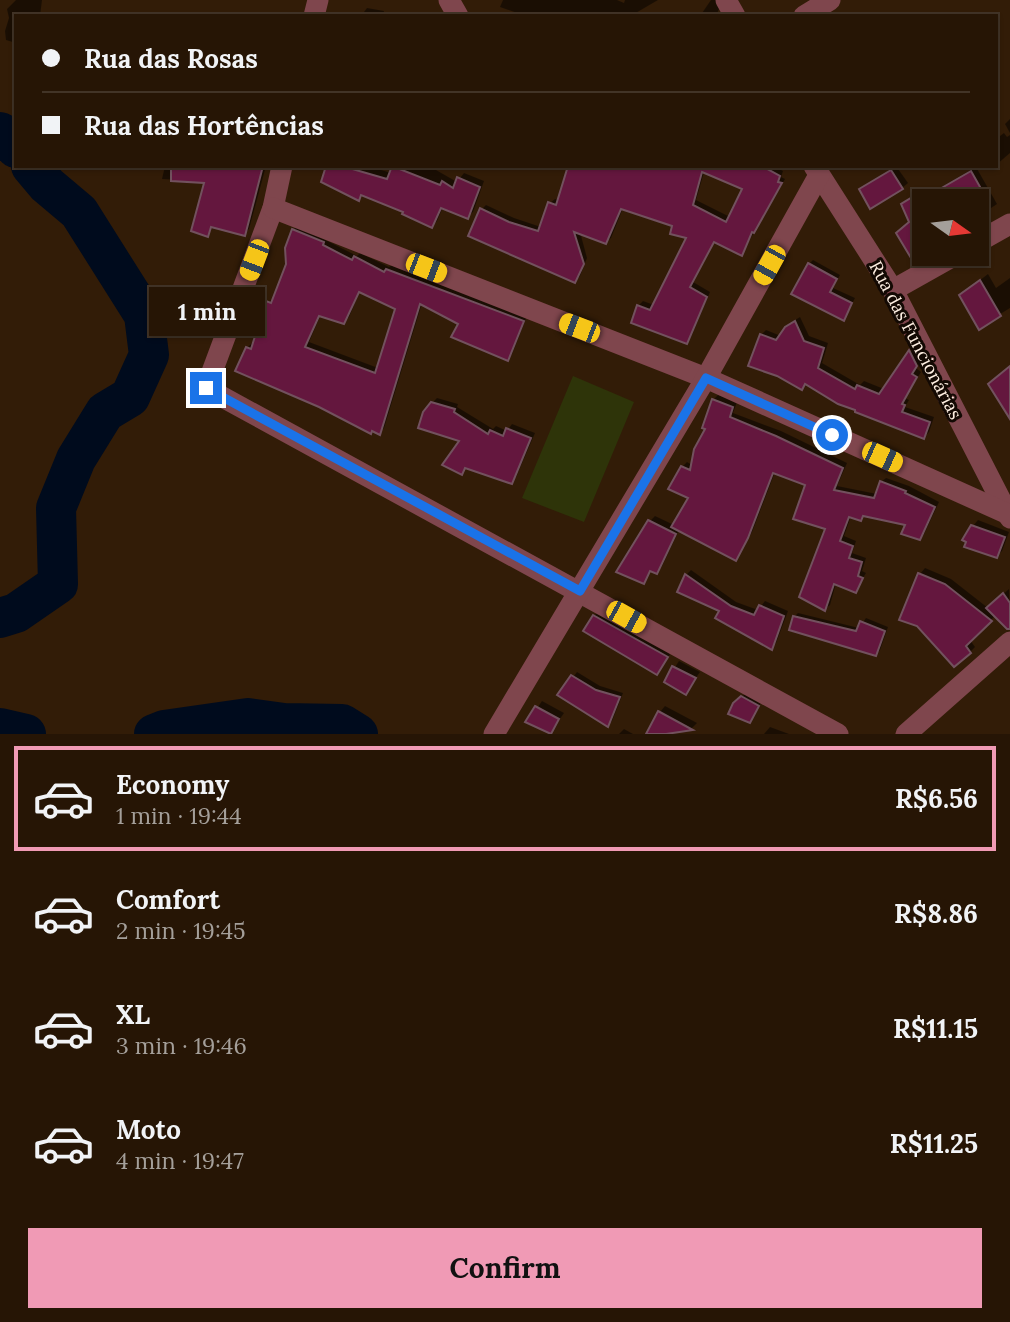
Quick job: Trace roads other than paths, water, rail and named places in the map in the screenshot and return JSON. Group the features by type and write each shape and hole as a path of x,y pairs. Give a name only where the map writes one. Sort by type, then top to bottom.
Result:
{"street":[{"path":"806,14 830,0"},
{"path":"282,168 273,208 206,388 836,733"},
{"path":"494,734 706,378 815,168"},
{"name":"Rua das Funcionárias","path":"815,168 892,290 1009,516"},
{"path":"273,208 706,378 1009,516"},
{"path":"989,236 1010,224"},
{"path":"892,290 935,266"},
{"path":"906,734 1010,642"}],"waterway":[{"path":"0,132 14,146"},
{"path":"0,618 16,613 58,584 56,508 76,459 105,412 130,397 149,355 144,315 79,212 47,185 33,168"},
{"path":"154,734 164,730 248,718 284,723 342,724 358,734"},
{"path":"0,728 26,734"}]}
